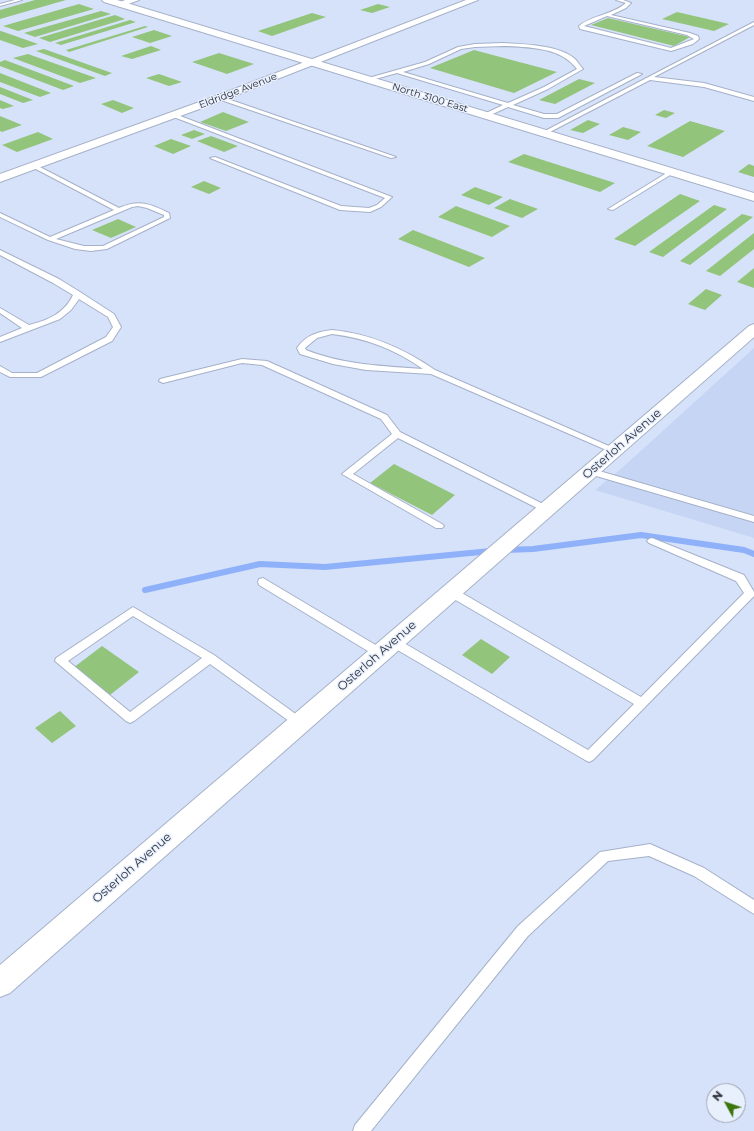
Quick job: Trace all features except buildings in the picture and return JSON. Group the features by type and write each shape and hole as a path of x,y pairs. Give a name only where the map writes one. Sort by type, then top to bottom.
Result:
{"main road":[{"name":"North 3100 East","path":"107,0 754,197"}],"street":[{"path":"120,4 135,0"},
{"name":"Eldridge Avenue","path":"0,178 220,98 474,0"},
{"path":"0,167 13,174"},
{"name":"Osterloh Avenue","path":"0,983 754,329"}],"lane":[{"path":"0,6 20,0"},
{"path":"606,15 696,36 697,39 691,43 671,50 582,28 581,26 585,23 624,8 629,3 618,0"},
{"path":"544,133 754,23"},
{"path":"368,79 398,72 429,62 462,47 483,44 530,46 572,59 580,69 546,88 486,115"},
{"path":"398,72 544,116 558,116 639,74"},
{"path":"649,78 704,86 754,99"},
{"path":"220,98 393,157"},
{"path":"173,115 389,197 379,206 370,210 340,208 213,158"},
{"path":"34,166 119,210"},
{"path":"611,210 672,172"},
{"path":"0,215 50,239 84,250 97,250 105,248 167,218 166,214 149,206 138,204 119,210 50,239"},
{"path":"0,252 56,281 77,294 111,316 117,327 109,338 38,375 10,375 0,368"},
{"path":"0,340 28,328 53,320 67,312 77,294"},
{"path":"0,310 28,328"},
{"path":"432,372 366,367 313,357 303,352 301,348 307,339 319,334 332,332 355,334 375,340 411,356 432,372 614,450"},
{"path":"163,381 242,361 264,363 384,417 397,434 546,509"},
{"path":"397,434 347,474 438,526"},
{"path":"590,471 754,519"},
{"path":"263,582 589,757 750,594 740,578 652,541"},
{"path":"451,592 643,704"},
{"path":"210,658 130,718 60,662 133,611 210,658 300,723"},
{"path":"361,1131 523,931 605,856 650,850 699,872 754,908"}],"shaded area":[{"path":"754,348 754,538 595,490 622,468"}],"waterway":[{"path":"505,550 533,549 641,535 744,550 754,554"},
{"path":"145,590 260,564 325,567 491,551"}]}
